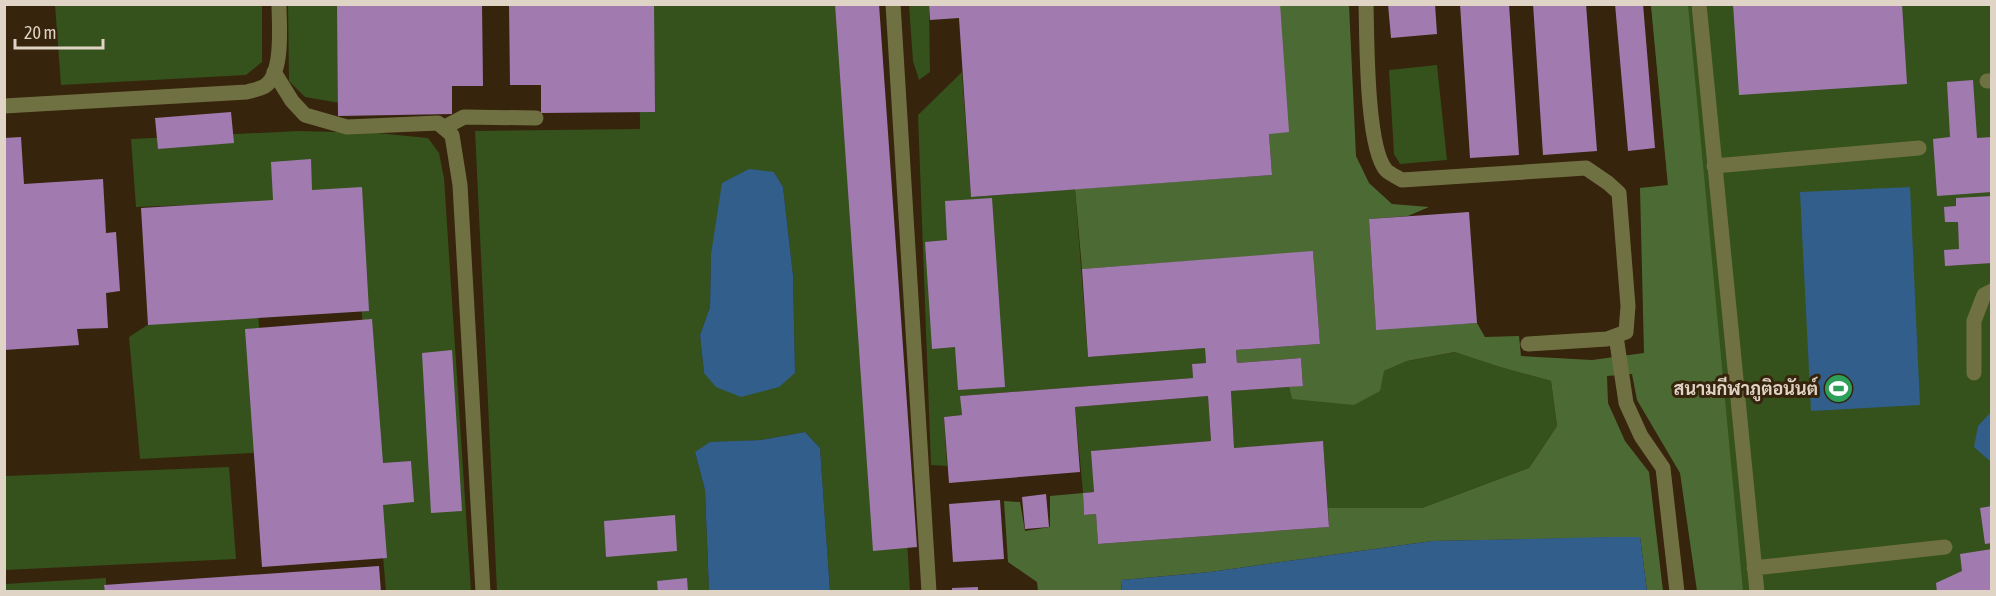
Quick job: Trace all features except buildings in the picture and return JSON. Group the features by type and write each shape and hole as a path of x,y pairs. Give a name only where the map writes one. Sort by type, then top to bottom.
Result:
{"lane":[{"path":"4,106 247,92 266,85 274,72 280,46 279,4"},
{"path":"893,4 929,591"},
{"path":"1366,4 1370,96 1376,148 1386,169 1402,180 1586,168 1618,193 1628,306 1626,332 1607,339 1528,344"},
{"path":"1699,4 1757,591"},
{"path":"274,72 292,101 305,115 347,127 438,123 452,135 460,185 483,591"},
{"path":"445,127 464,117 536,118"},
{"path":"1714,166 1920,148"},
{"path":"1974,372 1974,321 1984,295 1992,291"},
{"path":"1616,336 1626,403 1641,436 1663,468 1677,591"},
{"path":"1754,568 1945,547"}],"green space":[{"path":"55,5 262,5 262,62 246,75 61,85"},
{"path":"288,5 346,5 346,104 305,97 289,81"},
{"path":"639,5 875,5 910,591 830,591 820,448 805,432 761,440 740,441 695,452 705,490 709,591 497,591 475,131 640,129","holes":["774,172 783,187 793,275 795,373 704,373 700,335 710,307 711,254 718,222"]},
{"path":"909,5 929,5 930,72 919,80 913,61"},
{"path":"1280,5 1349,5 1356,156 1369,183 1392,204 1429,207 1408,216 1369,219 1376,329 1477,323 1485,337 1519,336 1521,356 1592,360 1644,353 1640,188 1668,185 1651,5 1688,5 1743,591 1697,591 1680,473 1637,400 1632,374 1607,376 1608,403 1625,441 1649,472 1663,591 1647,591 1640,537 1432,541 1210,572 1122,580 1121,591 1038,591 1037,582 1008,562 1004,501 1020,502 1025,531 1050,527 1050,496 1083,493 1084,515 1096,514 1098,544 1329,527 1328,508 1422,508 1529,468 1557,426 1551,381 1455,352 1407,361 1384,371 1380,391 1354,405 1292,399 1289,387 1303,385 1301,358 1237,363 1236,350 1320,344 1313,252 1082,269 1075,189 1272,175 1269,134"},
{"name":"สนามกีฬาภูติอนันต์","path":"1651,5 1991,5 1991,591 1706,591"},
{"path":"1437,65 1447,160 1400,164 1394,154 1389,70"},
{"path":"962,72 971,197 1075,189 1088,357 1205,348 1206,363 1192,364 1193,378 961,396 962,415 944,417 947,466 931,465 918,115"},
{"path":"299,131 377,133 428,138 439,153 444,178 471,591 386,591 352,199 136,207 131,139"},
{"path":"258,312 269,452 140,459 129,337 155,320"},
{"path":"1456,352 1551,381 1557,426 1529,468 1422,508 1328,508 1323,442 1234,448 1231,391 1289,387 1292,399 1384,371 1407,361"},
{"path":"1208,396 1211,441 1092,451 1094,492 1083,493 1075,407"},
{"path":"229,467 236,559 5,570 5,476"},
{"path":"106,578 106,591 5,592 5,584"}],"water":[{"path":"749,169 774,172 783,187 793,275 795,373 779,387 741,397 716,387 704,373 700,335 710,307 711,254 722,183"},
{"path":"1910,187 1920,405 1811,411 1800,192"},
{"path":"1991,412 1991,462 1974,447 1978,426"},
{"path":"805,432 820,448 830,591 709,591 705,490 695,452 710,442 761,440"},
{"path":"1640,537 1647,591 1121,591 1122,580 1210,572 1432,541"}],"place":[{"name":"สนามกีฬาภูติอนันต์","path":"1839,388"}]}
